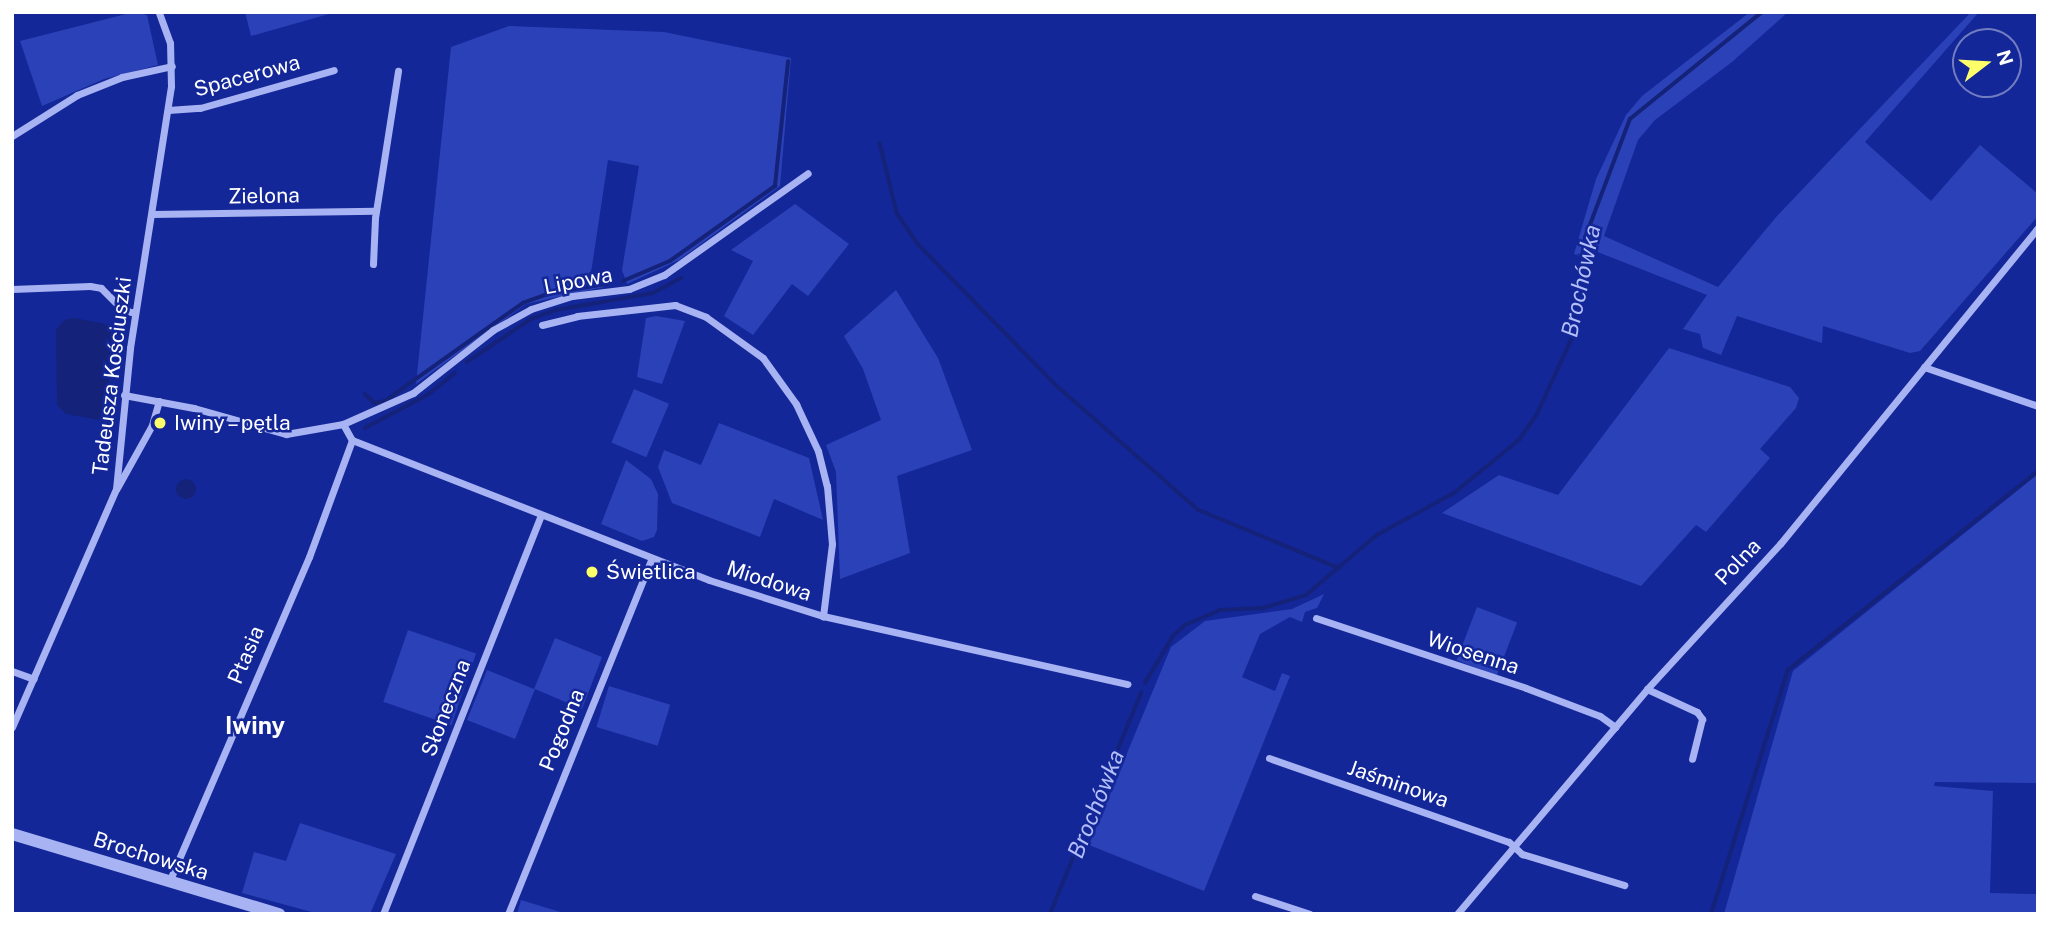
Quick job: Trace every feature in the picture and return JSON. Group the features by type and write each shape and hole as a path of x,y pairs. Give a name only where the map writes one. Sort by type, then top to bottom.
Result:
{"street":[{"name":"Tadeusza Kościuszki","path":"12,727 116,489 124,395 168,110 172,66 159,12"},
{"path":"12,136 77,95 122,77 172,66"},
{"name":"Spacerowa","path":"168,110 200,108 334,69"},
{"path":"373,264 376,211 398,71"},
{"name":"Lipowa","path":"343,425 414,393 493,330 523,313 572,296 643,285 683,264 808,173"},
{"name":"Zielona","path":"152,214 376,211"},
{"name":"Polna","path":"1457,914 1647,689 1780,544 2038,228"},
{"path":"12,289 89,285 101,288 123,310 135,313"},
{"path":"542,326 577,316 675,305 706,317 763,358 796,404 818,451 827,486 832,544 822,616"},
{"path":"1924,368 2038,406"},
{"path":"124,395 159,401 286,434 343,425 352,440"},
{"path":"116,489 152,425 159,401"},
{"name":"Miodowa","path":"352,440 651,560 822,616 1128,684"},
{"name":"Ptasia","path":"169,881 309,557 352,440"},
{"name":"Słoneczna","path":"383,914 541,515"},
{"name":"Pogodna","path":"508,914 651,560"},
{"name":"Wiosenna","path":"1316,618 1526,688 1600,716 1615,727"},
{"path":"12,671 34,679"},
{"path":"1647,689 1697,712 1702,719 1692,759"},
{"name":"Jaśminowa","path":"1269,758 1514,847 1522,853 1624,885"},
{"name":"Brochowska","path":"12,834 279,914"},
{"path":"1255,896 1310,914"}],"shaded area":[{"path":"134,12 147,15 158,65 104,79 42,106 20,41"},
{"path":"245,12 336,12 251,36"},
{"path":"1750,12 1788,12 1732,62 1655,120 1638,140 1604,236 1718,287 1777,216 1952,32 1952,43 1865,142 1931,201 1980,145 2038,194 2038,216 1920,351 1910,353 1823,326 1822,343 1737,316 1721,355 1703,348 1700,334 1683,329 1707,295 1595,251 1588,259 1574,254 1596,179 1626,115 1642,96"},
{"path":"1971,12 1979,12 1965,28 1956,28"},
{"path":"509,26 664,32 791,58 780,186 679,260 627,284 622,270 639,166 608,160 591,273 606,272 604,287 526,304 416,384 451,47"},
{"path":"795,204 849,244 808,296 792,284 753,335 724,316 753,261 731,250"},
{"path":"896,290 938,358 972,450 897,476 910,553 840,579 836,472 826,445 881,420 863,369 844,336"},
{"path":"656,316 685,321 662,384 637,377 646,318"},
{"path":"74,318 106,324 114,338 107,395 99,420 66,414 57,405 56,330 64,320"},
{"path":"1669,348 1790,387 1799,398 1796,408 1760,449 1770,458 1706,532 1696,525 1641,586 1442,513 1499,475 1558,495"},
{"path":"634,389 669,404 646,457 611,442"},
{"path":"719,423 809,458 823,520 774,499 760,537 672,503 658,467 664,450 701,465"},
{"path":"626,460 651,479 658,494 657,530 654,537 642,541 601,524"},
{"path":"2038,474 2038,783 1935,782 1934,786 1993,791 1990,893 2038,894 2038,914 1724,914 1793,671"},
{"path":"186,479 193,482 196,489 193,496 186,499 179,496 176,489 179,482"},
{"path":"1324,594 1317,608 1305,612 1302,622 1290,617 1260,634 1242,677 1275,691 1282,673 1290,676 1204,891 1089,845 1171,647 1205,621 1292,609"},
{"path":"1477,607 1517,622 1497,676 1457,660"},
{"path":"408,630 476,653 451,725 383,702"},
{"path":"555,638 602,657 582,709 535,689 515,739 467,720 487,670 534,689"},
{"path":"609,686 670,705 658,746 596,727"},
{"path":"300,823 396,854 370,914 319,914 242,893 254,852 286,861"},
{"path":"521,900 567,914 517,914"}],"waterway":[{"name":"Brochówka","path":"1145,683 1173,636 1185,625 1220,610 1263,608 1306,595 1377,535 1454,493 1519,440 1537,414 1571,340 1585,238 1630,119 1762,12"},
{"path":"623,281 670,261 775,186 788,62"},
{"path":"880,143 897,213 918,244 1056,385 1199,510 1339,568"},
{"path":"467,362 531,319 556,310 653,293 681,278"},
{"path":"365,394 375,403 385,401 523,303 551,293 606,284"},
{"path":"365,428 429,394 455,373"},
{"path":"1711,914 1788,670 2038,471"},
{"name":"Brochówka","path":"1050,914 1141,693"}],"place":[{"name":"Iwiny – pętla","path":"160,423"},
{"name":"Świetlica","path":"592,572"}],"district":[{"name":"Iwiny","path":"255,726"}]}
